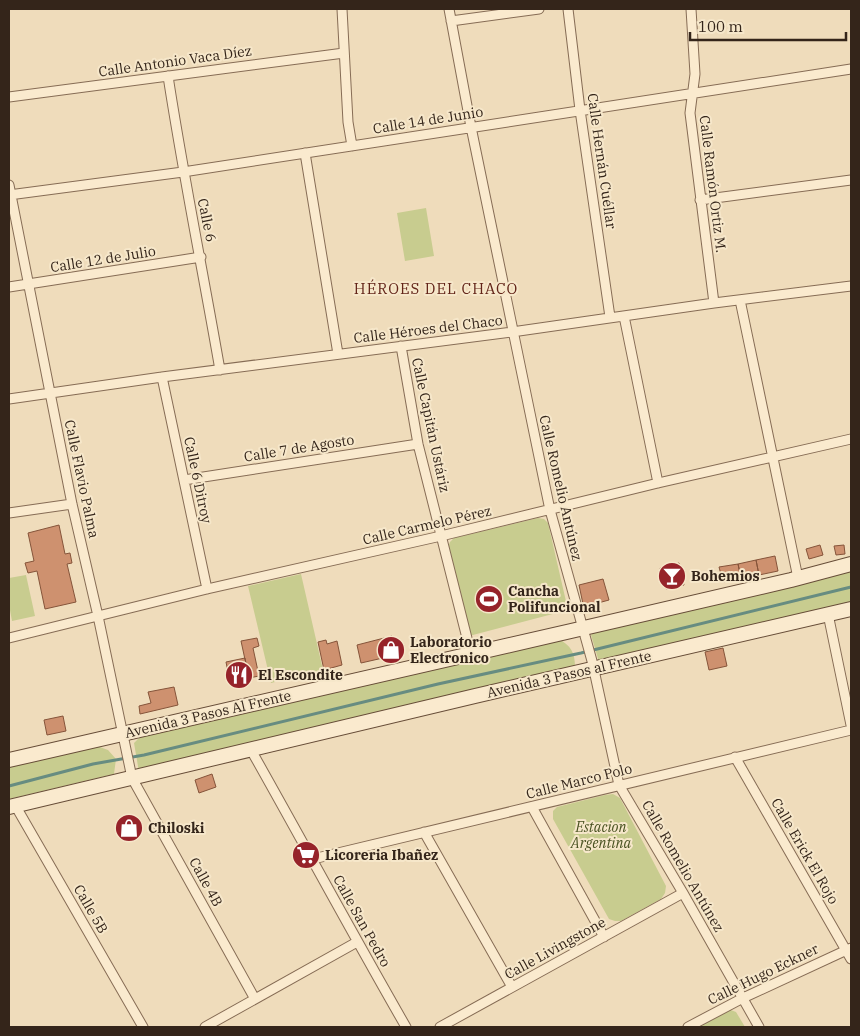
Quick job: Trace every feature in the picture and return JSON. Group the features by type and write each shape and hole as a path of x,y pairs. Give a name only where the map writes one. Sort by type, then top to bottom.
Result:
{"main road":[{"path":"584,633 851,564"},
{"name":"Avenida 3 Pasos al Frente","path":"251,750 593,665 851,609"},
{"name":"Avenida 3 Pasos Al Frente","path":"9,760 124,741 471,654 584,633"},
{"path":"12,806 131,774 251,750"}],"street":[{"path":"342,9 348,122 352,146"},
{"name":"Calle Romelio Antúnez","path":"449,9 470,127 550,510 593,665 619,785 759,1027"},
{"path":"450,21 540,9"},
{"name":"Calle Hernán Cuéllar","path":"568,9 580,110 610,317"},
{"name":"Calle Ramón Ortiz M.","path":"691,9 695,74 690,113 714,303"},
{"name":"Calle Antonio Vaca Díez","path":"9,97 344,53"},
{"name":"Calle 14 de Junio","path":"9,191 183,172 851,69"},
{"name":"Calle 6","path":"168,76 183,172 220,370"},
{"path":"305,153 338,354"},
{"path":"700,200 851,180"},
{"name":"Calle Flavio Palma","path":"9,191 72,504 131,774"},
{"name":"Calle 12 de Julio","path":"9,287 200,257"},
{"name":"Calle Héroes del Chaco","path":"9,399 851,286"},
{"path":"740,300 798,578"},
{"path":"624,316 658,483"},
{"name":"Calle Capitán Ustáriz","path":"401,346 418,444 471,654"},
{"name":"Calle 6 Ditroy","path":"162,377 207,589"},
{"name":"Calle Carmelo Pérez","path":"9,638 207,589 851,439"},
{"name":"Calle 7 de Agosto","path":"184,480 418,444"},
{"path":"9,513 72,504"},
{"path":"828,614 851,725"},
{"name":"Calle Marco Polo","path":"313,859 851,730"},
{"name":"Calle San Pedro","path":"251,750 406,1027"},
{"name":"Calle Erick El Rojo","path":"735,757 849,949 851,959"},
{"name":"Calle 4B","path":"131,774 255,999"},
{"name":"Calle 5B","path":"12,806 142,1027"},
{"path":"532,807 604,937"},
{"path":"424,832 512,987"},
{"name":"Calle Livingstone","path":"440,1027 683,893"},
{"path":"205,1027 357,942"},
{"name":"Calle Hugo Eckner","path":"688,1027 743,998 849,949"}],"green space":[{"path":"426,208 434,256 405,261 397,213"},
{"path":"538,518 544,519 548,523 568,610 469,636 448,547 450,542 454,538"},
{"path":"851,570 851,603 599,662 591,635 597,629"},
{"path":"301,574 323,670 271,683 248,586"},
{"path":"26,575 35,616 12,621 9,605 9,578"},
{"path":"558,639 571,650 575,667 139,772 134,743 140,737"},
{"path":"97,746 108,750 116,759 114,774 9,799 9,766"},
{"name":"Estacion Argentina","path":"613,794 620,798 666,886 665,893 661,899 621,921 609,919 553,819 553,811 557,807"},
{"path":"728,1009 736,1012 745,1027 691,1027"}],"building":[{"path":"59,525 65,554 70,553 72,563 67,564 76,602 45,609 37,571 28,573 25,563 34,561 28,533"},
{"path":"820,545 823,555 809,559 806,549"},
{"path":"844,545 845,554 836,555 834,546"},
{"path":"775,556 778,571 759,575 756,560"},
{"path":"756,560 759,575 741,578 738,564"},
{"name":"Bohemios","path":"679,563 684,585 666,589 660,568"},
{"path":"738,564 741,578 723,582 719,567"},
{"path":"603,579 609,600 587,606 583,604 579,585"},
{"path":"392,636 396,655 361,663 357,645"},
{"path":"257,638 259,646 253,648 259,676 249,678 241,641"},
{"path":"326,640 327,644 337,641 342,665 324,670 318,642"},
{"path":"723,648 727,666 709,670 705,652"},
{"path":"245,658 249,678 230,682 226,662"},
{"path":"174,687 178,705 140,714 139,706 151,703 148,692"},
{"path":"63,716 66,731 47,735 44,720"},
{"path":"212,774 216,787 199,793 195,780"}],"waterway":[{"path":"9,786 93,764 144,755 438,684 581,653 851,587"}],"place":[{"name":"Bohemios","path":"672,576"},
{"name":"Cancha Polifuncional","path":"489,599"},
{"name":"Laboratorio Electronico","path":"391,650"},
{"name":"El Escondite","path":"239,675"},
{"name":"Chiloski","path":"129,828"},
{"name":"Licoreria Ibañez","path":"306,855"}],"district":[{"name":"HÉROES DEL CHACO","path":"436,289"}]}
